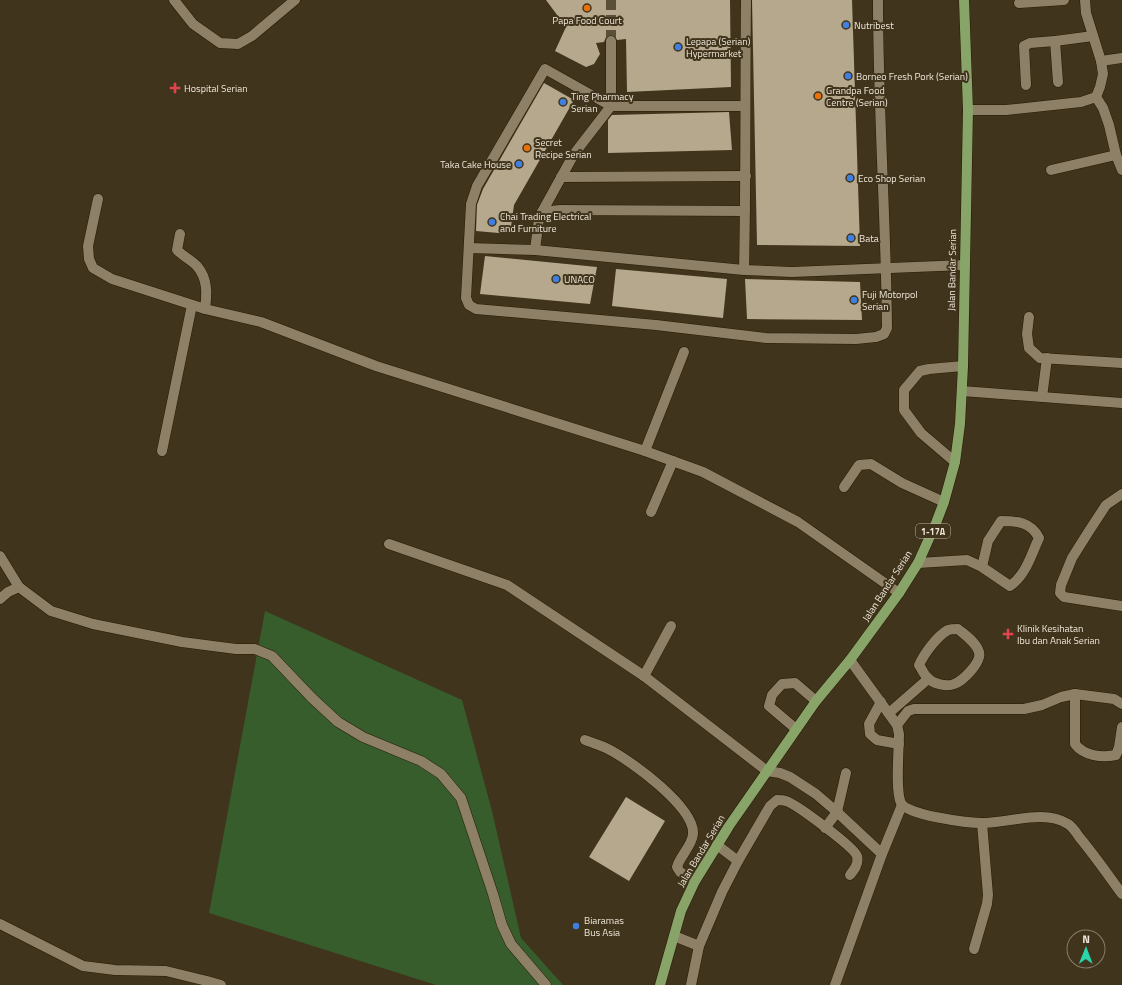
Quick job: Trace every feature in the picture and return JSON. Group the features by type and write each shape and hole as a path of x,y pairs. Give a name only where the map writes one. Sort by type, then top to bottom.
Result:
{"main road":[{"name":"Jalan Bandar Serian","path":"660,985 681,911 695,881 717,845 796,729 816,701 850,660 899,593 918,563 944,502 955,462 960,424 963,366 968,110 964,0"}],"street":[{"path":"174,0 193,24 220,43 238,44 252,36 295,0"},
{"path":"744,270 746,176 746,0"},
{"path":"745,106 611,106 545,69 477,186 471,204 466,298 469,305 476,309 656,325 766,338 856,339 876,338 884,334 887,328 886,269 878,48 878,0"},
{"path":"1019,3 1064,0"},
{"path":"1085,0 1086,13 1101,61 1103,74 1096,98"},
{"path":"1026,85 1024,46 1030,43 1093,36"},
{"path":"535,250 539,218 542,212 574,154 611,106 611,41"},
{"path":"1055,41 1058,82"},
{"path":"1101,61 1122,58"},
{"path":"968,110 1006,110 1081,102 1096,98"},
{"path":"1096,98 1103,108 1109,125 1116,155 1122,170"},
{"path":"1051,170 1116,155"},
{"path":"561,177 746,176"},
{"path":"98,199 88,246 89,259 93,268 112,279 192,305 261,322 376,366 646,451 703,472 798,522 899,593"},
{"path":"542,212 560,210 745,211"},
{"path":"180,234 177,250 196,266 202,274 207,290 205,308"},
{"path":"469,248 535,250 744,270 792,272 964,266"},
{"path":"162,451 192,305"},
{"path":"1029,317 1027,334 1028,348 1040,358 1122,363"},
{"path":"646,451 684,352"},
{"path":"1042,397 1047,358"},
{"path":"955,462 921,433 904,410 904,390 920,371 963,366"},
{"path":"962,391 1122,403"},
{"path":"651,512 673,461"},
{"path":"844,487 859,465 870,464 902,483 944,502"},
{"path":"1122,494 1106,505 1072,558 1061,585 1060,593 1064,597 1122,606"},
{"path":"918,563 967,560 982,567 1010,586 1018,580 1026,568 1038,538 1035,531 1019,521 1001,521 988,541 982,567"},
{"path":"389,544 507,585 644,676 767,771 780,772 816,794 882,854"},
{"path":"0,556 19,587 51,611 93,624 182,642 236,650 255,649 272,656 312,698 338,722 363,737 421,761 441,774 461,798 494,894 502,925 511,944 546,985"},
{"path":"0,599 8,592 19,587"},
{"path":"644,676 671,626"},
{"path":"958,629 976,646 980,652 980,658 974,668 953,685 941,685 928,679 920,665 921,660 934,641 949,630 958,629"},
{"path":"850,660 897,724 899,734 898,795 902,805 910,810 937,818 982,824 1024,818 1053,818 1069,825 1097,858 1122,894"},
{"path":"889,713 928,679"},
{"path":"796,729 769,706 772,695 782,684 795,683 816,701"},
{"path":"897,724 908,711 914,709 1024,709 1042,705 1061,697 1075,694 1114,699 1122,704"},
{"path":"1075,694 1075,744 1086,754 1109,757 1116,755 1119,748 1122,727"},
{"path":"881,702 869,724 870,734 877,740 899,744"},
{"path":"585,740 608,749 641,770 679,804 689,819 693,835 688,847 679,860 677,867 680,872 695,881"},
{"path":"825,828 837,812 846,772"},
{"path":"691,985 699,946 722,892 770,806 777,800 786,800 794,805 825,828 857,855 855,868 850,875"},
{"path":"835,985 882,854 902,805"},
{"path":"974,949 987,904 988,895 982,824"},
{"path":"717,845 738,861"},
{"path":"0,924 83,966 115,970 166,971 207,980 221,985"},
{"path":"674,936 699,946"}],"green space":[{"path":"265,611 462,700 492,811 521,938 563,985 436,985 209,913"}],"building":[{"name":"Lepapa (Serian) Hypermarket","path":"546,0 730,0 731,87 627,92 626,39 617,40 615,36 611,35 606,37 604,42 596,43 600,54 594,64 586,67 555,51 566,27"},
{"path":"752,0 852,0 860,246 757,245"},
{"path":"544,83 574,100 514,205 510,234 476,231 477,205 483,189"},
{"path":"729,112 732,150 608,153 608,120 612,115"},
{"path":"485,256 597,267 590,304 480,294"},
{"path":"616,269 727,279 723,318 612,306"},
{"path":"745,279 860,282 862,320 747,319"},
{"path":"626,797 665,821 629,881 589,857"}],"tunnel":[{"path":"611,0 611,41"}],"place":[{"name":"Papa Food Court","path":"587,8"},
{"name":"Nutribest","path":"846,25"},
{"name":"Lepapa (Serian) Hypermarket","path":"678,47"},
{"name":"Borneo Fresh Pork (Serian)","path":"848,76"},
{"name":"Hospital Serian","path":"175,88"},
{"name":"Grandpa Food Centre (Serian)","path":"818,96"},
{"name":"Ting Pharmacy Serian","path":"563,102"},
{"name":"Secret Recipe Serian","path":"527,148"},
{"name":"Taka Cake House","path":"519,164"},
{"name":"Eco Shop Serian","path":"850,178"},
{"name":"Chai Trading Electrical and Furniture","path":"492,222"},
{"name":"Bata","path":"851,238"},
{"name":"UNACO","path":"556,279"},
{"name":"Fuji Motorpol Serian","path":"854,300"},
{"name":"Klinik Kesihatan Ibu dan Anak Serian","path":"1008,634"},
{"name":"Biaramas Bus Asia","path":"576,926"}]}
